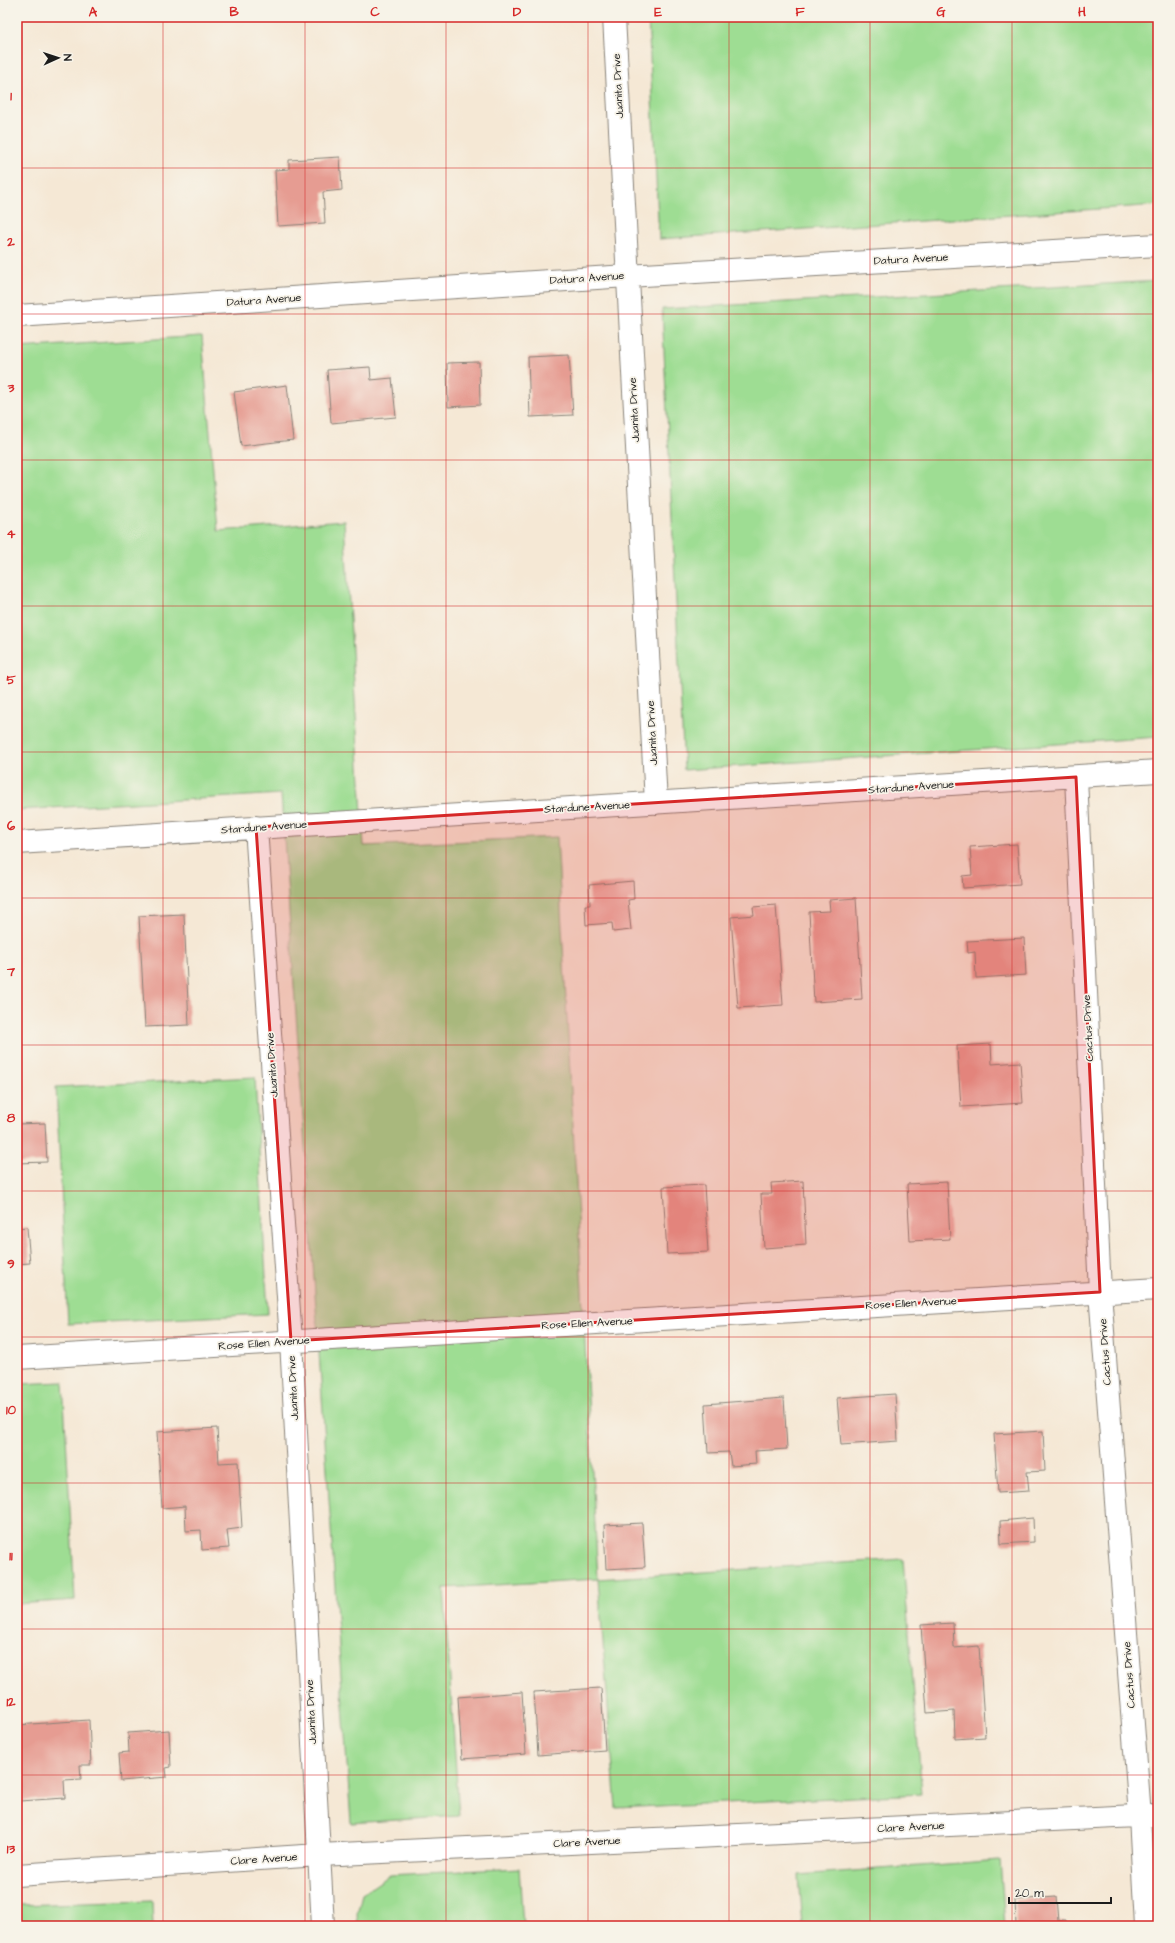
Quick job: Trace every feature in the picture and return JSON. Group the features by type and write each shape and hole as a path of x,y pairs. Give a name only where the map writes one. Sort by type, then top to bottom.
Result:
{"street":[{"name":"Juanita Drive","path":"614,17 656,803"},
{"name":"Datura Avenue","path":"17,316 627,276 1158,245"},
{"name":"Stardune Avenue","path":"17,843 1158,771"},
{"name":"Cactus Drive","path":"1076,777 1100,1292 1149,1816 1146,1926"},
{"name":"Juanita Drive","path":"256,827 291,1341 323,1926"},
{"name":"Rose Ellen Avenue","path":"17,1358 1158,1288"},
{"name":"Clare Avenue","path":"17,1875 319,1855 1149,1816"}],"highlighted area":[{"path":"1076,777 1100,1292 291,1341 256,827"}],"green space":[{"path":"648,17 1158,17 1158,205 659,239"},
{"path":"1158,281 1158,737 684,770 662,309"},
{"path":"202,336 218,531 344,521 364,846 557,837 598,1579 444,1588 459,1816 351,1823 281,794 17,810 17,348"},
{"path":"255,1077 268,1314 68,1324 56,1087"},
{"path":"63,1382 75,1600 17,1604 17,1384"},
{"path":"903,1559 922,1794 616,1808 598,1579"},
{"path":"1000,1860 1005,1926 803,1926 799,1875"},
{"path":"519,1868 523,1926 358,1926 357,1914 362,1894 390,1875"},
{"path":"152,1901 153,1926 17,1926 17,1905"}],"building":[{"path":"340,157 342,190 323,192 325,223 278,226 275,170 289,169 289,160"},
{"path":"569,355 573,415 530,417 528,357"},
{"path":"479,362 480,405 448,407 447,363"},
{"path":"370,367 371,380 392,378 396,417 331,423 327,370"},
{"path":"287,385 293,440 241,446 234,392"},
{"path":"1017,844 1020,884 963,888 962,876 972,875 970,847"},
{"path":"633,881 634,899 628,900 631,930 613,932 612,923 586,925 585,905 590,905 589,885"},
{"path":"856,898 862,999 814,1002 809,912 830,911 829,900"},
{"path":"776,905 783,1005 738,1008 731,917 754,915 753,907"},
{"path":"184,914 189,1025 145,1027 139,916"},
{"path":"1024,938 1026,975 976,978 975,952 968,953 967,941"},
{"path":"991,1044 992,1064 1020,1062 1023,1103 961,1107 957,1046"},
{"path":"45,1123 47,1162 17,1163 17,1124"},
{"path":"803,1181 806,1245 764,1248 761,1194 772,1194 771,1183"},
{"path":"947,1182 950,1239 910,1241 907,1184"},
{"path":"704,1185 708,1252 667,1254 663,1187"},
{"path":"27,1227 30,1263 17,1264 17,1228"},
{"path":"895,1394 898,1441 841,1445 837,1398"},
{"path":"784,1398 787,1449 755,1451 756,1464 731,1466 729,1452 708,1453 705,1404"},
{"path":"217,1428 219,1463 238,1462 242,1528 227,1530 229,1548 202,1550 201,1530 186,1531 185,1506 162,1508 157,1432"},
{"path":"1043,1431 1045,1471 1027,1472 1029,1491 998,1493 994,1434"},
{"path":"1033,1518 1034,1542 1001,1544 1000,1521"},
{"path":"642,1523 645,1567 606,1569 604,1525"},
{"path":"953,1623 954,1648 979,1646 985,1737 955,1739 954,1711 927,1713 921,1625"},
{"path":"601,1688 605,1750 538,1755 534,1692"},
{"path":"522,1692 526,1754 462,1759 458,1697"},
{"path":"89,1720 91,1765 80,1765 81,1779 64,1780 65,1798 20,1801 17,1725"},
{"path":"169,1730 171,1767 166,1768 167,1777 121,1781 119,1753 129,1752 128,1733"},
{"path":"1056,1897 1058,1921 1065,1921 1066,1926 1016,1926 1015,1900"}]}
